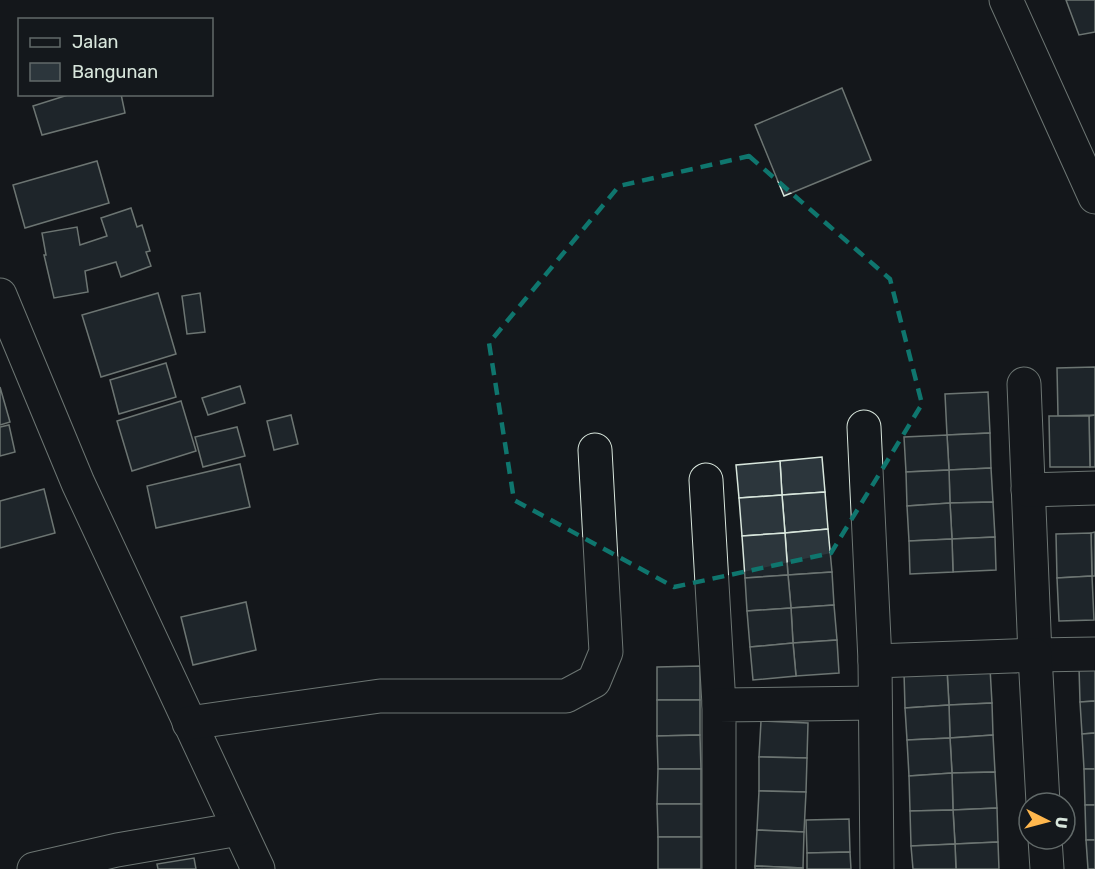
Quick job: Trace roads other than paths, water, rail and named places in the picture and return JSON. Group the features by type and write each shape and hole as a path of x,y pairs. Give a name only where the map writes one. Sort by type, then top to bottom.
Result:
{"street":[{"path":"1006,0 1095,197"},
{"path":"2,306 78,483 258,869"},
{"path":"1023,384 1042,791"},
{"path":"864,428 875,662 877,869"},
{"path":"189,723 380,696 566,696 594,681 606,652 595,450"},
{"path":"706,480 719,705 719,869"},
{"path":"1028,490 1095,488"},
{"path":"875,662 1095,654"},
{"path":"719,705 875,702"},
{"path":"34,869 117,850 239,829"},
{"path":"1046,851 1047,869"}]}
